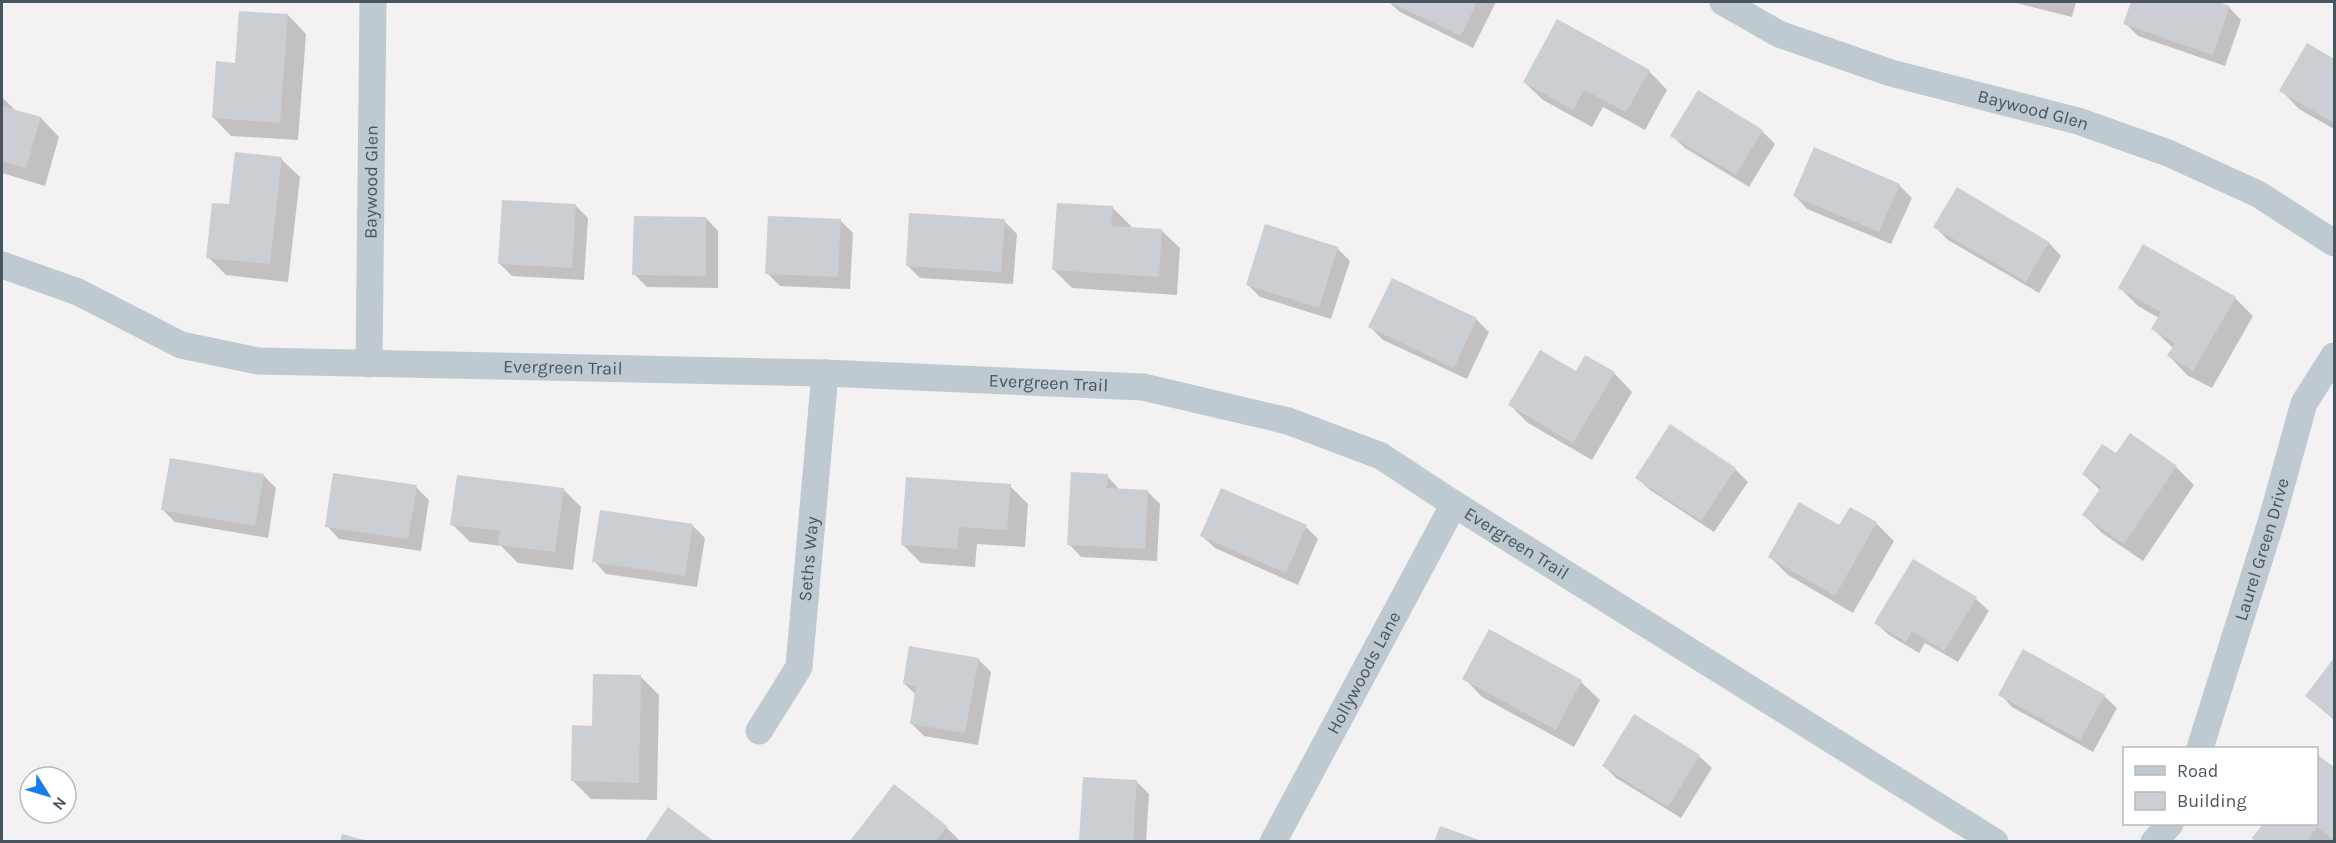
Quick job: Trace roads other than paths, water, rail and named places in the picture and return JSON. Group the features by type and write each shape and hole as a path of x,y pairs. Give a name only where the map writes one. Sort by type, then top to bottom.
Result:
{"street":[{"name":"Baywood Glen","path":"369,364 374,2"},
{"name":"Baywood Glen","path":"1723,2 1779,34 1891,73 2078,122 2169,153 2258,194 2334,243"},
{"name":"Evergreen Trail","path":"2,265 78,292 181,345 258,362 825,374 1143,387 1288,421 1381,456 1995,842"},
{"name":"Laurel Green Drive","path":"2200,747 2272,519 2304,403 2334,356"},
{"name":"Seths Way","path":"759,732 799,667 825,374"},
{"name":"Hollywoods Lane","path":"1273,842 1454,504"},
{"path":"2154,842 2169,825"}]}
